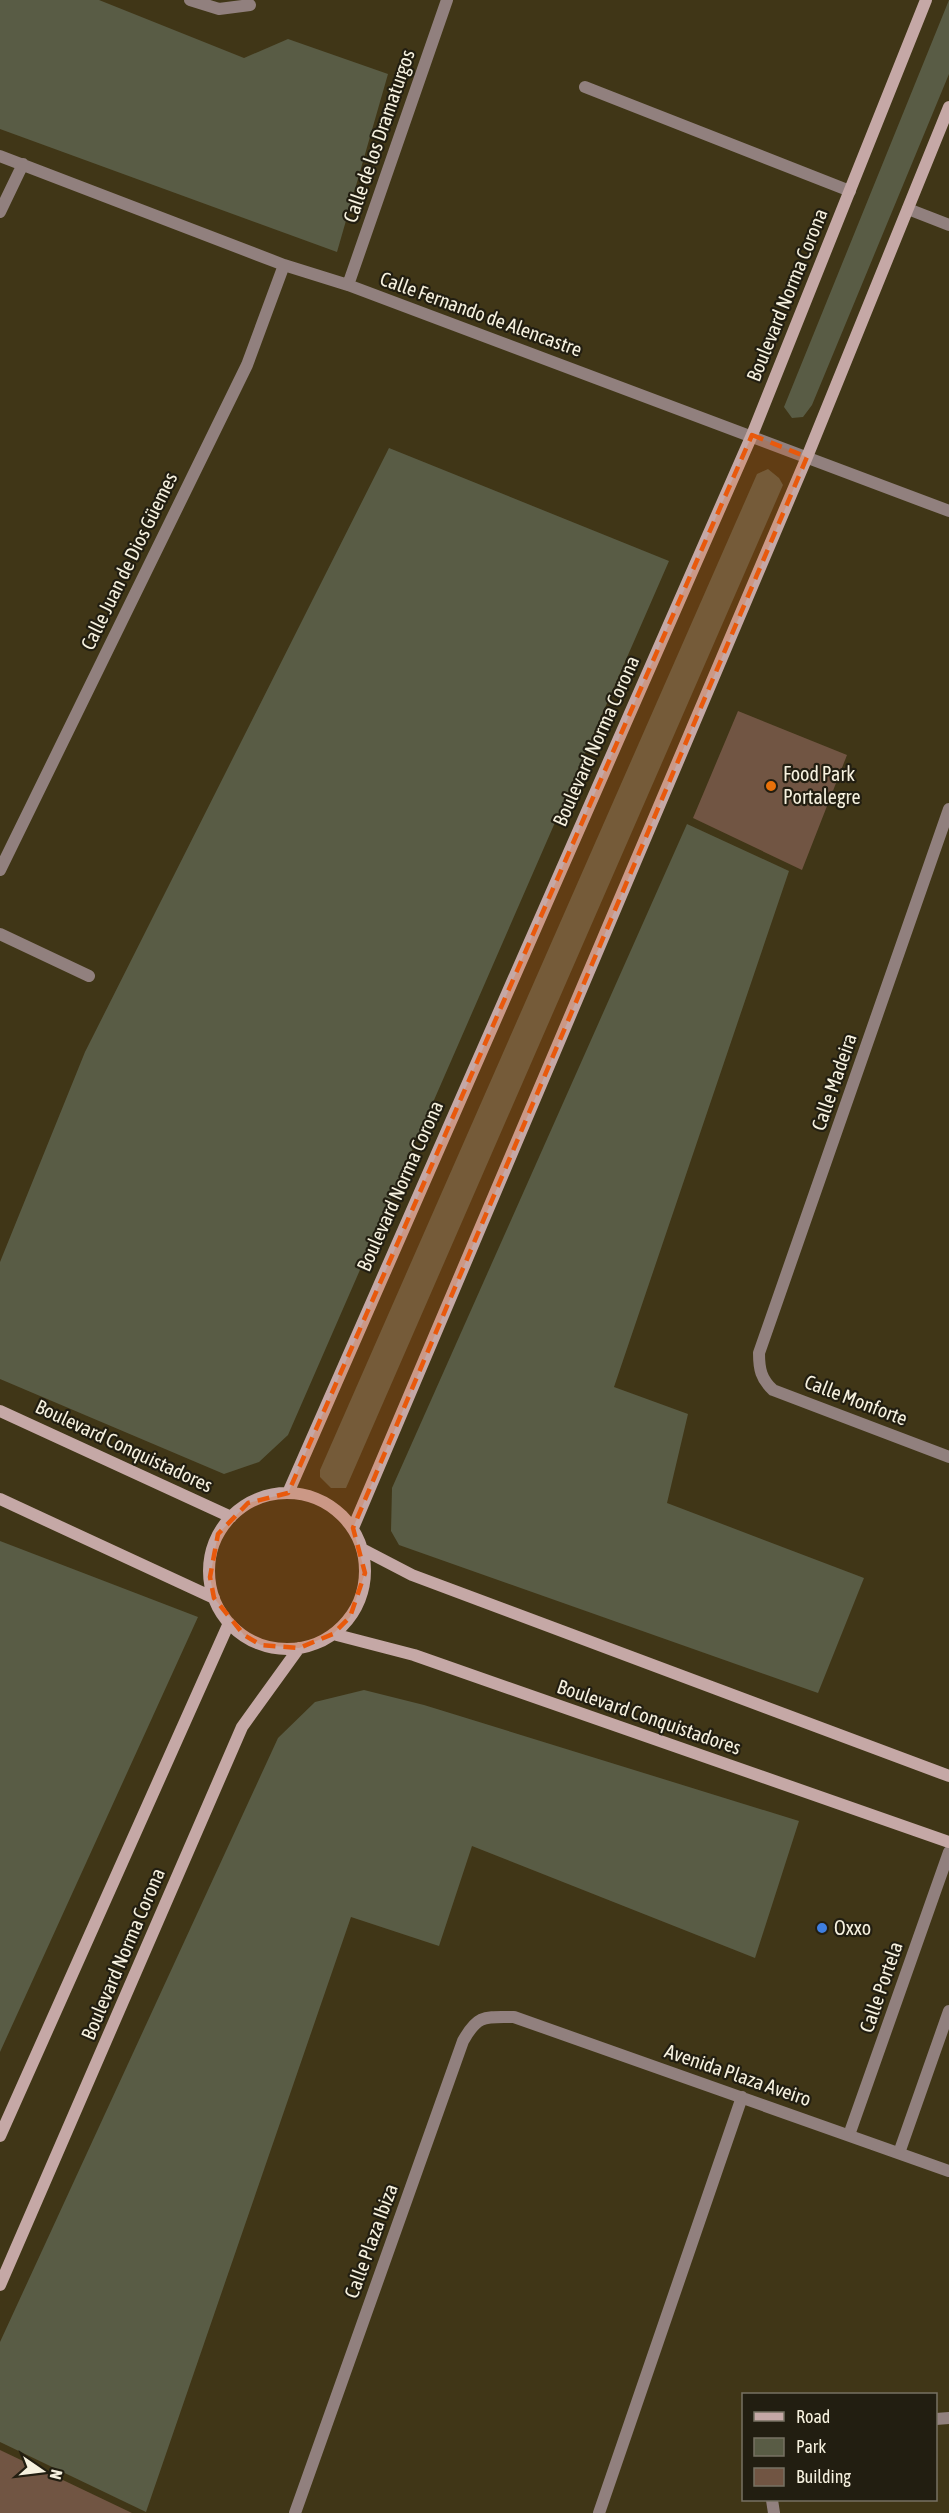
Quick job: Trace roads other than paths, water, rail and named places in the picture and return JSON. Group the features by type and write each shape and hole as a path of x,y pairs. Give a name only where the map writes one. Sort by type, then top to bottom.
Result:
{"street":[{"path":"190,0 219,9 250,5"},
{"name":"Calle de los Dramaturgos","path":"348,285 447,0"},
{"name":"Boulevard Norma Corona","path":"288,1493 752,435 926,0"},
{"path":"585,87 850,191"},
{"path":"353,1528 807,457 949,107"},
{"name":"Calle Fernando de Alencastre","path":"0,156 284,265 348,285 949,511"},
{"path":"0,212 23,164"},
{"path":"908,209 949,225"},
{"name":"Calle Juan de Dios Güemes","path":"0,870 247,365 284,265"},
{"name":"Calle Madeira","path":"759,1368 759,1353 949,809"},
{"path":"0,934 89,976"},
{"name":"Calle Monforte","path":"759,1368 763,1381 773,1390 949,1457"},
{"name":"Boulevard Conquistadores","path":"0,1411 231,1517"},
{"path":"288,1493 313,1497 336,1509 353,1528 362,1549 365,1573 361,1596 350,1617 333,1634 317,1643 299,1648 280,1649 261,1645 229,1623 214,1598 210,1577 211,1555 218,1534 231,1517 248,1503 267,1495 288,1493"},
{"path":"0,1499 214,1598"},
{"path":"362,1549 412,1575 949,1776"},
{"name":"Boulevard Norma Corona","path":"0,2136 229,1623"},
{"name":"Boulevard Conquistadores","path":"333,1634 414,1655 949,1842"},
{"name":"Boulevard Norma Corona","path":"0,2285 242,1727 299,1648"},
{"name":"Calle Portela","path":"849,2135 949,1852"},
{"path":"899,2153 949,2011"},
{"name":"Calle Plaza Ibiza","path":"295,2513 463,2041 472,2024 483,2017 514,2017"},
{"name":"Avenida Plaza Aveiro","path":"514,2017 949,2171"},
{"path":"599,2513 742,2097"}],"place":[{"name":"Food Park Portalegre","path":"771,786"},
{"name":"Oxxo","path":"822,1928"}]}
